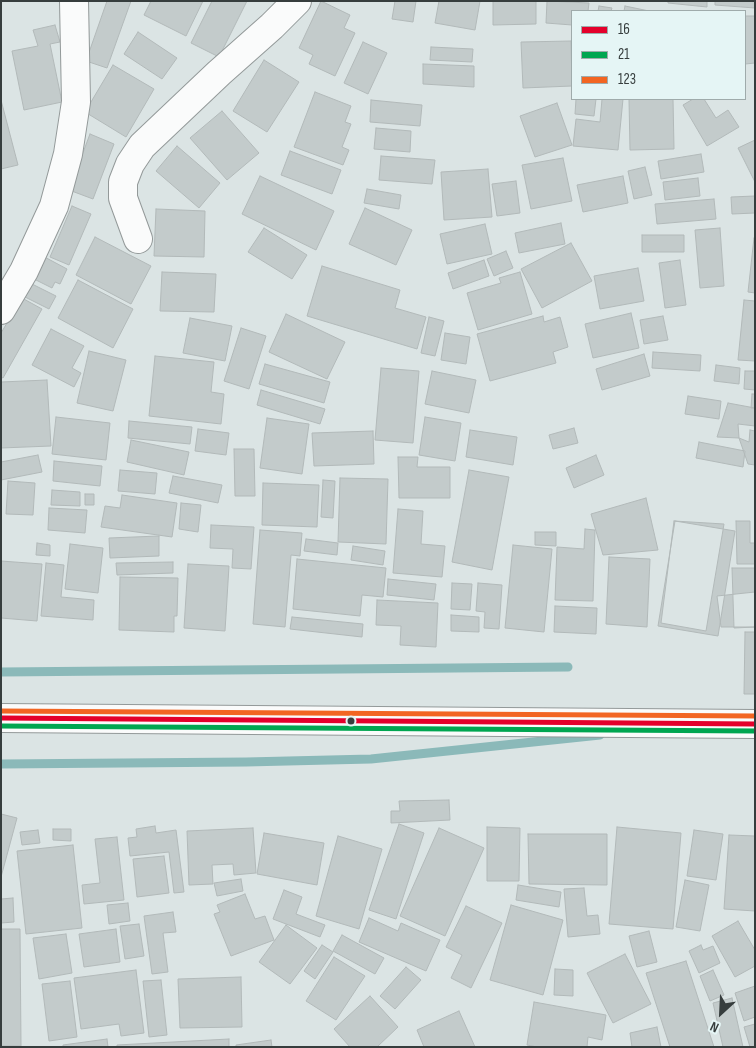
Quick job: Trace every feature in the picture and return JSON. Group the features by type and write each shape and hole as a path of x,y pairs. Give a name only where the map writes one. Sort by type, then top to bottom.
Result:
{"main road":[{"path":"1,310 24,271 54,206 68,154 76,102 74,1"},
{"path":"138,239 123,198 123,182 130,164 142,146 297,1"},
{"path":"1,718 755,724"}],"building":[{"path":"107,1 131,1 107,68 86,61"},
{"path":"151,1 203,1 186,36 144,15"},
{"path":"212,1 247,1 219,57 191,43"},
{"path":"321,1 350,15 344,28 355,33 335,76 309,64 313,55 299,48"},
{"path":"395,1 416,1 413,22 392,19"},
{"path":"439,1 480,1 475,30 435,23"},
{"path":"493,1 536,1 536,24 493,25"},
{"path":"547,1 589,3 588,10 571,10 571,25 546,23"},
{"path":"668,1 707,1 707,7 668,3"},
{"path":"715,1 755,1 755,8 715,5"},
{"path":"599,6 612,8 611,10 598,10"},
{"path":"625,6 644,10 624,10"},
{"path":"746,16 755,16 755,63 746,64"},
{"path":"55,25 60,42 50,44 62,102 24,110 12,51 38,46 33,30"},
{"path":"138,32 177,58 162,79 124,54"},
{"path":"571,41 571,86 523,88 521,42"},
{"path":"363,42 387,53 368,94 344,83"},
{"path":"431,47 473,49 472,62 430,60"},
{"path":"264,60 299,82 267,132 233,111"},
{"path":"423,64 474,66 474,87 423,84"},
{"path":"113,65 154,89 126,137 85,112"},
{"path":"315,92 351,106 345,122 351,124 342,147 349,150 343,165 294,147"},
{"path":"1,100 18,165 1,169"},
{"path":"371,100 422,105 420,126 370,122"},
{"path":"576,100 596,100 594,116 575,114"},
{"path":"602,100 623,100 618,150 573,146 576,119 600,122"},
{"path":"629,100 673,100 674,149 630,150"},
{"path":"691,100 705,100 716,118 728,110 739,127 707,146 683,105"},
{"path":"557,103 572,145 535,157 520,116"},
{"path":"222,111 259,153 227,180 190,138"},
{"path":"376,128 411,131 410,152 374,149"},
{"path":"90,134 114,144 93,199 69,190"},
{"path":"755,140 755,182 738,148"},
{"path":"177,146 220,183 199,208 156,171"},
{"path":"290,151 341,170 332,194 281,175"},
{"path":"701,154 704,172 661,179 658,161"},
{"path":"381,156 435,160 432,184 379,180"},
{"path":"563,158 572,201 531,209 522,165"},
{"path":"645,167 652,195 634,199 628,171"},
{"path":"488,169 492,217 444,220 441,172"},
{"path":"260,176 334,211 316,250 242,214"},
{"path":"623,176 628,203 583,212 577,185"},
{"path":"698,178 700,196 665,200 663,182"},
{"path":"516,181 520,213 497,216 492,184"},
{"path":"367,189 401,195 399,209 364,203"},
{"path":"755,196 755,213 732,214 731,197"},
{"path":"714,199 716,219 657,224 655,204"},
{"path":"72,206 91,214 69,265 50,257"},
{"path":"365,208 412,230 396,265 349,244"},
{"path":"156,209 205,211 204,257 154,256"},
{"path":"561,223 565,244 519,253 515,233"},
{"path":"485,224 492,254 447,264 440,234"},
{"path":"264,228 307,255 292,279 248,252"},
{"path":"720,228 724,286 700,288 695,230"},
{"path":"642,235 684,235 684,252 642,252"},
{"path":"95,237 151,266 131,304 76,275"},
{"path":"755,238 755,293 748,292"},
{"path":"571,243 592,281 542,308 521,269"},
{"path":"506,251 513,268 494,276 487,259"},
{"path":"39,254 67,269 60,284 55,282 52,288 28,276"},
{"path":"484,260 489,276 453,289 448,273"},
{"path":"680,260 686,305 665,308 659,263"},
{"path":"322,266 400,290 395,308 426,317 417,349 307,316"},
{"path":"638,268 644,301 600,309 594,276"},
{"path":"162,272 216,274 214,312 160,311"},
{"path":"520,272 532,314 478,330 467,293 501,283 499,278"},
{"path":"78,280 133,309 113,348 58,318"},
{"path":"32,284 56,296 49,309 25,297"},
{"path":"22,298 42,309 3,378 1,377 1,333"},
{"path":"744,300 755,301 755,361 738,360"},
{"path":"631,313 639,348 593,358 585,324"},
{"path":"286,314 345,342 327,379 269,352"},
{"path":"543,316 544,322 560,317 568,347 553,352 556,363 490,381 477,334"},
{"path":"663,316 668,340 644,344 640,320"},
{"path":"429,317 444,321 435,356 421,353"},
{"path":"190,318 232,326 225,361 183,353"},
{"path":"241,328 266,336 249,389 224,381"},
{"path":"51,329 84,346 72,368 81,373 74,387 32,365"},
{"path":"445,333 470,337 466,364 441,360"},
{"path":"89,351 126,360 113,411 77,403"},
{"path":"653,352 701,355 700,371 652,368"},
{"path":"644,354 650,376 602,390 596,369"},
{"path":"155,356 214,362 211,392 224,394 221,424 149,416"},
{"path":"265,364 330,382 324,403 259,384"},
{"path":"716,365 740,368 739,384 714,381"},
{"path":"381,368 419,371 413,443 375,440"},
{"path":"432,371 476,380 469,413 425,404"},
{"path":"745,371 755,371 755,390 744,389"},
{"path":"47,380 51,446 1,448 1,382"},
{"path":"261,390 325,409 320,424 257,405"},
{"path":"752,394 755,394 755,408 751,408"},
{"path":"688,396 721,401 719,419 685,414"},
{"path":"728,403 755,408 755,426 738,424 739,438 717,437"},
{"path":"56,417 110,423 106,460 52,454"},
{"path":"425,417 461,423 455,461 419,455"},
{"path":"267,418 309,424 302,474 260,468"},
{"path":"129,421 192,427 190,444 128,438"},
{"path":"574,428 578,443 553,449 549,435"},
{"path":"198,429 229,433 226,455 195,451"},
{"path":"470,430 517,437 513,465 466,457"},
{"path":"750,430 755,431 755,465 748,464 739,438 749,442"},
{"path":"373,431 374,464 314,466 312,433"},
{"path":"131,440 189,452 184,475 127,462"},
{"path":"699,442 745,451 743,467 696,458"},
{"path":"234,449 254,449 255,496 235,496"},
{"path":"38,455 42,472 1,480 1,462"},
{"path":"596,455 604,475 574,488 566,468"},
{"path":"398,457 418,457 417,467 450,467 450,498 399,498"},
{"path":"54,461 102,466 100,486 53,481"},
{"path":"120,470 157,473 155,494 118,491"},
{"path":"469,470 509,477 492,570 452,562"},
{"path":"173,476 222,485 218,503 169,493"},
{"path":"340,478 388,479 386,544 338,542"},
{"path":"323,480 335,481 333,518 321,517"},
{"path":"8,481 35,483 33,515 6,514"},
{"path":"263,483 319,485 317,527 262,525"},
{"path":"52,490 80,492 80,506 51,505"},
{"path":"85,494 94,494 94,505 85,505"},
{"path":"122,495 177,503 172,537 101,527 105,506 120,508"},
{"path":"646,498 658,550 603,555 591,514"},
{"path":"181,503 201,505 198,532 179,529"},
{"path":"49,508 87,510 85,533 48,530"},
{"path":"398,509 423,511 421,544 445,546 442,577 393,573"},
{"path":"674,521 724,524 706,631 661,623"},
{"path":"675,521 735,531 718,636 658,626"},
{"path":"736,521 750,521 750,543 755,543 755,564 737,564"},
{"path":"211,525 254,527 251,569 232,568 233,549 210,548"},
{"path":"585,529 595,530 593,601 555,600 557,547 584,549"},
{"path":"260,530 302,533 300,556 291,555 285,627 253,624"},
{"path":"535,532 556,532 556,546 535,545"},
{"path":"159,536 159,556 110,558 109,538"},
{"path":"306,539 338,543 337,555 304,551"},
{"path":"37,543 50,545 50,556 36,555"},
{"path":"70,544 103,548 98,593 65,589"},
{"path":"513,545 552,549 544,632 505,628"},
{"path":"353,546 385,551 383,565 351,560"},
{"path":"609,557 650,559 647,627 606,624"},
{"path":"297,559 386,568 383,597 362,595 360,616 293,609"},
{"path":"1,561 42,564 37,621 1,618"},
{"path":"173,562 173,573 117,575 116,563"},
{"path":"46,563 64,565 61,597 94,600 93,620 41,616"},
{"path":"188,564 229,566 225,631 184,628"},
{"path":"732,568 755,568 755,627 734,628"},
{"path":"120,577 178,578 177,616 174,616 174,632 119,630"},
{"path":"388,579 436,584 434,600 387,595"},
{"path":"452,583 472,584 470,610 451,609"},
{"path":"478,583 502,585 499,629 484,628 485,612 476,611"},
{"path":"755,592 755,627 721,627 717,596"},
{"path":"377,600 438,603 436,647 400,645 401,626 376,625"},
{"path":"555,606 597,608 596,634 554,632"},
{"path":"451,615 479,617 479,632 451,631"},
{"path":"292,617 363,624 362,637 290,629"},
{"path":"745,632 755,632 755,694 744,694"},
{"path":"449,800 450,820 391,823 391,811 400,811 399,801"},
{"path":"1,814 17,818 1,877"},
{"path":"399,824 424,833 396,919 369,910"},
{"path":"155,826 156,833 176,830 184,892 174,893 169,852 130,856 128,838 137,837 136,829"},
{"path":"487,827 520,828 519,881 487,881"},
{"path":"617,827 681,833 673,929 609,924"},
{"path":"253,828 256,873 234,875 233,864 212,865 213,884 189,885 187,831"},
{"path":"439,828 484,848 445,936 400,916"},
{"path":"53,829 71,829 71,841 53,840"},
{"path":"38,830 40,843 22,845 20,832"},
{"path":"694,830 723,834 716,880 687,876"},
{"path":"264,833 324,843 317,885 257,874"},
{"path":"528,834 607,834 607,885 529,884"},
{"path":"729,835 755,836 755,911 724,909"},
{"path":"338,836 382,849 359,929 316,916"},
{"path":"117,837 124,900 84,904 82,885 100,883 95,839"},
{"path":"73,845 82,928 26,934 17,851"},
{"path":"164,856 169,893 137,897 133,859"},
{"path":"241,879 243,891 217,896 214,883"},
{"path":"685,880 709,885 700,931 676,927"},
{"path":"518,885 561,892 559,907 516,900"},
{"path":"584,888 587,916 598,915 600,934 568,937 564,889"},
{"path":"284,890 302,897 296,914 325,925 320,937 273,919"},
{"path":"245,894 255,919 265,916 274,940 231,956 214,914 220,912 217,905"},
{"path":"13,898 14,922 1,923 1,899"},
{"path":"128,903 130,921 109,924 107,905"},
{"path":"511,905 563,920 543,995 490,980"},
{"path":"466,906 502,923 471,988 451,978 462,955 446,947"},
{"path":"173,912 176,932 163,933 168,972 152,974 144,916"},
{"path":"369,918 398,931 401,923 440,940 426,971 359,942"},
{"path":"738,921 755,950 755,966 735,977 712,936"},
{"path":"139,924 144,956 125,959 120,926"},
{"path":"286,925 317,948 290,984 259,962"},
{"path":"1,929 20,929 21,1046 1,1046"},
{"path":"116,929 120,962 84,967 79,934"},
{"path":"649,931 657,962 637,967 629,936"},
{"path":"66,934 72,973 39,979 33,938"},
{"path":"342,935 384,958 375,974 333,951"},
{"path":"322,945 333,952 315,979 304,971"},
{"path":"701,945 703,950 713,946 720,963 699,973 689,951"},
{"path":"625,954 651,1004 613,1023 587,973"},
{"path":"334,957 365,976 336,1020 306,1001"},
{"path":"686,961 714,1047 670,1047 646,973"},
{"path":"406,967 421,980 395,1009 380,996"},
{"path":"555,969 573,970 573,996 554,995"},
{"path":"136,970 144,1033 121,1036 119,1024 81,1029 74,978"},
{"path":"713,970 724,995 710,1001 700,976"},
{"path":"241,977 242,1027 180,1028 178,979"},
{"path":"161,980 167,1035 149,1037 143,981"},
{"path":"70,981 77,1037 49,1041 42,984"},
{"path":"755,986 755,1017 744,1021 735,993"},
{"path":"370,996 398,1027 377,1047 350,1047 334,1029"},
{"path":"732,998 743,1047 723,1047 713,1003"},
{"path":"534,1002 606,1015 602,1040 588,1037 587,1047 537,1047 527,1045"},
{"path":"459,1011 475,1047 424,1047 417,1030"},
{"path":"755,1024 755,1047 750,1047 744,1027"},
{"path":"657,1027 661,1047 632,1047 630,1033"},
{"path":"107,1039 108,1047 63,1047 63,1045"},
{"path":"229,1039 229,1047 117,1047 117,1045"},
{"path":"271,1040 272,1047 236,1047 236,1045"}],"waterway":[{"path":"1,672 568,667"},
{"path":"1,764 371,759 600,735"}],"transit line":[{"name":"123","path":"1,711 755,716"},
{"name":"16","path":"1,718 755,724"},
{"name":"21","path":"1,726 755,731"}]}
